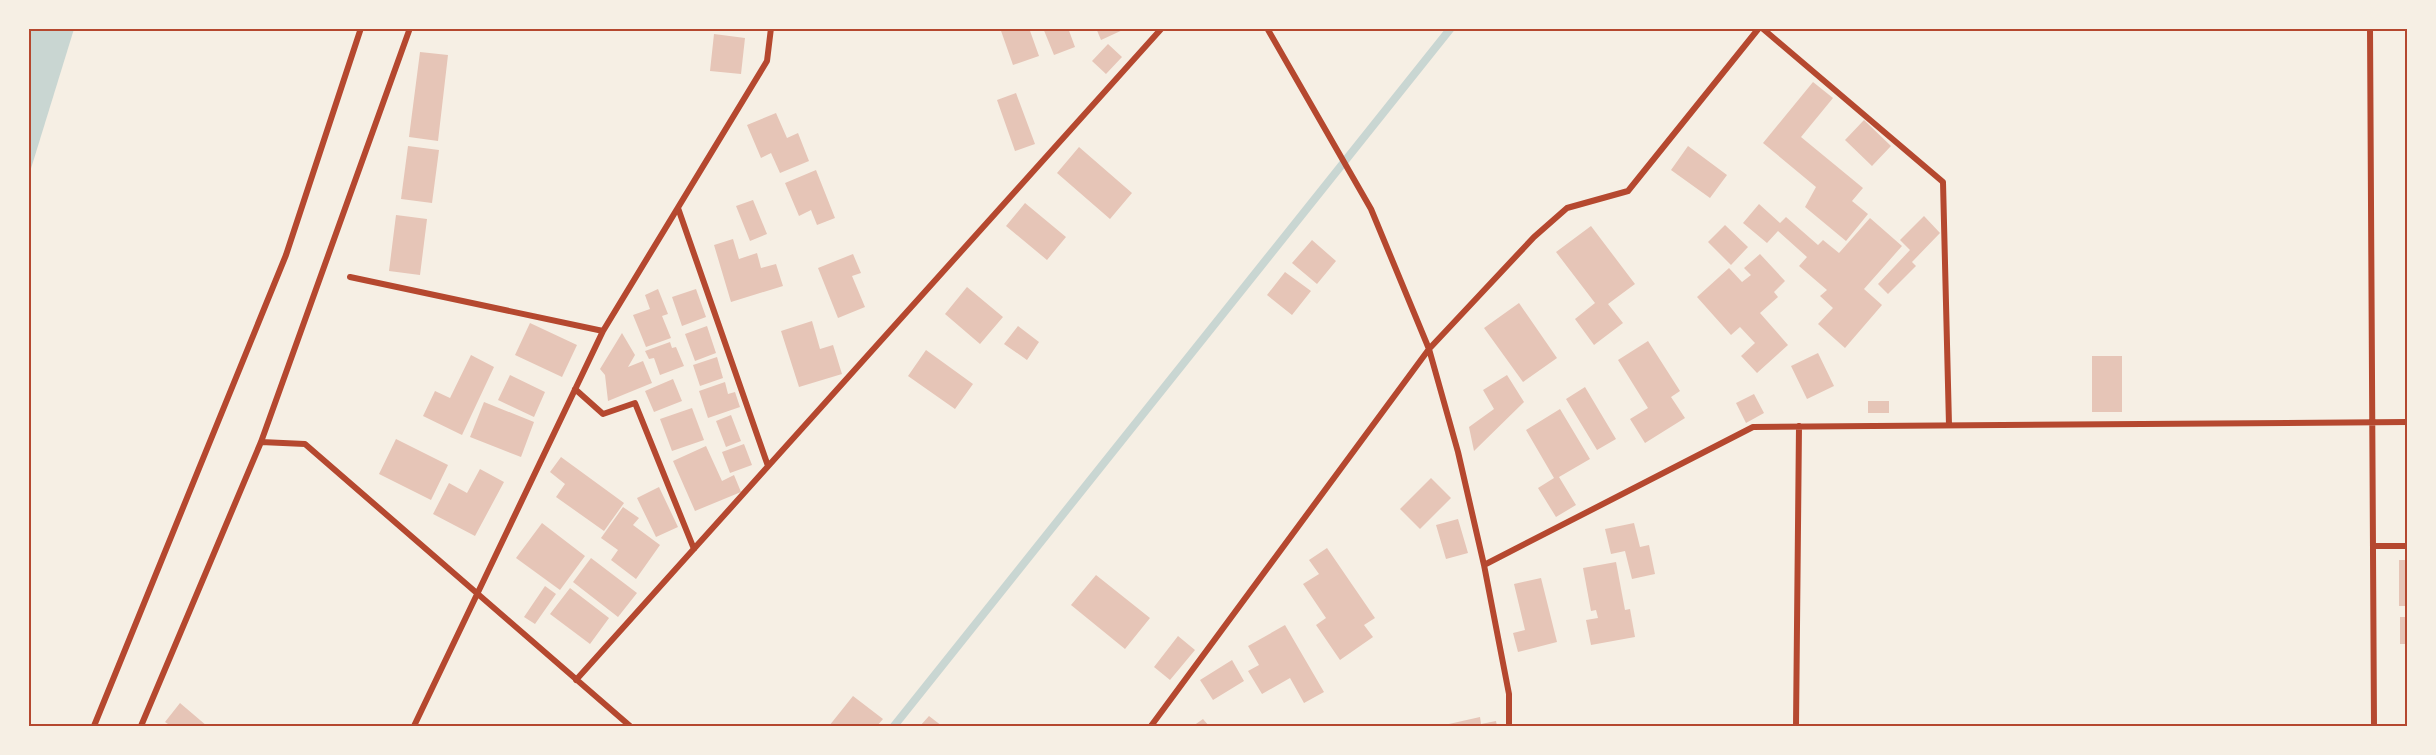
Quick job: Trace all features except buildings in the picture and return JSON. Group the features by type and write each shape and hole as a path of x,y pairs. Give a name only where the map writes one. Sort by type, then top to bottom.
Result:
{"street":[{"path":"94,726 286,255 361,28"},
{"path":"141,726 261,442 410,28"},
{"path":"414,726 603,331 767,61 771,28"},
{"path":"576,680 1162,28"},
{"path":"1267,28 1371,208 1429,350 1458,452 1484,565 1509,694 1509,726"},
{"path":"1151,726 1429,350 1534,237 1567,208 1628,191 1761,28 1943,182 1949,425"},
{"path":"2370,28 2374,726"},
{"path":"678,208 768,466"},
{"path":"350,277 603,331"},
{"path":"575,389 603,414 634,404 694,549"},
{"path":"1484,565 1649,478 1754,427 2408,422"},
{"path":"1796,726 1799,426"},
{"path":"261,442 304,444 630,726"},
{"path":"2373,546 2408,546"}],"shaded area":[{"path":"28,29 74,29 29,175"}],"waterway":[{"path":"894,726 1451,28"}]}
